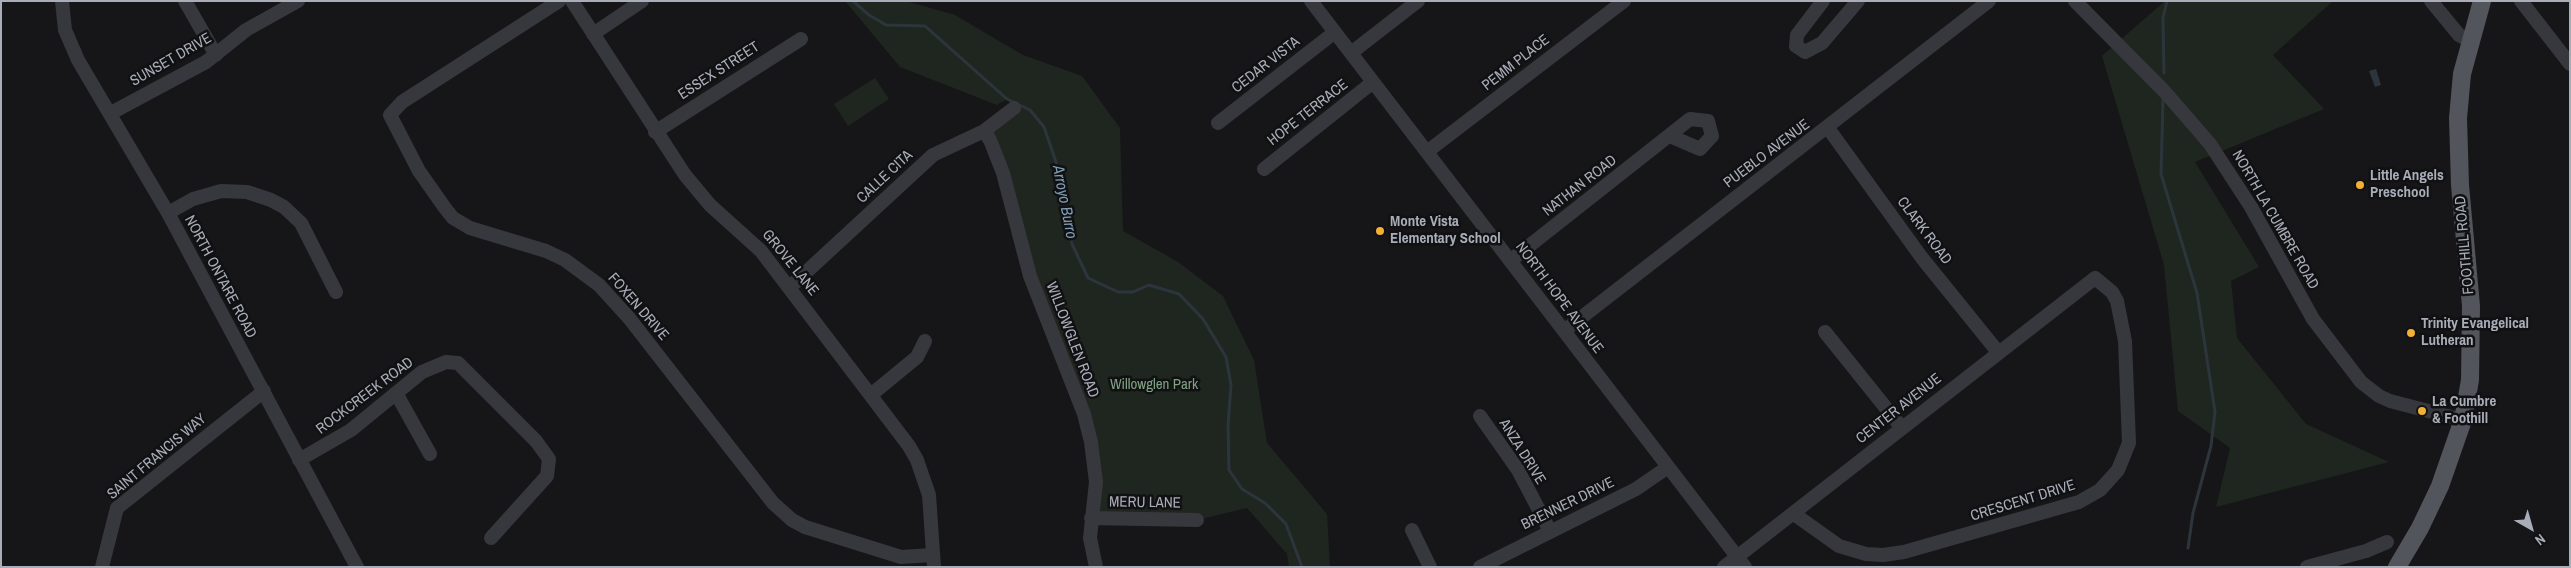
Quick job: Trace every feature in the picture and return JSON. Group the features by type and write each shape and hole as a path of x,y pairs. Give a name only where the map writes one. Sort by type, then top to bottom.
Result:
{"main road":[{"name":"FOOTHILL ROAD","path":"2397,567 2420,528 2440,486 2463,420 2472,367 2471,329 2460,185 2458,118 2462,74 2482,1"}],"street":[{"name":"NORTH ONTARE ROAD","path":"62,1 65,30 71,46 168,213 356,567"},
{"path":"185,1 216,55"},
{"name":"SUNSET DRIVE","path":"111,113 216,55 246,30 298,1"},
{"name":"FOXEN DRIVE","path":"559,1 402,102 390,115 419,170 444,208 458,222 470,228 546,251 577,268 599,285 629,318 773,503 792,520 805,527 900,558 933,561"},
{"name":"GROVE LANE","path":"572,1 655,132 697,191 750,238 790,287 910,446 925,480 932,511 933,561"},
{"path":"593,34 642,1"},
{"name":"NORTH HOPE AVENUE","path":"1311,1 1428,151 1741,562"},
{"path":"1351,53 1418,1"},
{"name":"PEMM PLACE","path":"1428,151 1624,1"},
{"path":"1823,1 1797,35 1796,46 1805,52 1822,43 1858,1"},
{"name":"PUEBLO AVENUE","path":"1564,331 1828,128 1989,1"},
{"name":"NORTH LA CUMBRE ROAD","path":"2075,1 2165,92 2210,144 2251,208 2313,319 2362,382 2379,396 2390,401 2463,420"},
{"path":"2431,1 2459,35 2470,41"},
{"path":"2521,1 2570,64"},
{"name":"CEDAR VISTA","path":"1218,123 1335,32"},
{"name":"ESSEX STREET","path":"655,132 800,38"},
{"name":"HOPE TERRACE","path":"1264,169 1373,82"},
{"name":"CALLE CITA","path":"790,287 932,155 984,131 1014,108"},
{"name":"CLARK ROAD","path":"1828,128 1922,258 1998,352"},
{"name":"WILLOWGLEN ROAD","path":"984,131 990,140 1003,172 1030,276 1084,414 1095,464 1090,538 1096,567"},
{"name":"NATHAN ROAD","path":"1510,261 1670,136"},
{"path":"168,213 193,199 221,191 247,192 271,200 284,207 301,223 336,292"},
{"name":"CENTER AVENUE","path":"1724,567 1741,562 1794,514 2094,278"},
{"name":"CRESCENT DRIVE","path":"1794,514 1839,546 1866,554 1883,555 1904,552 2079,502 2100,490 2118,470 2129,443 2125,341 2118,301 2106,285 2094,278"},
{"path":"1825,332 1902,428"},
{"path":"872,394 917,357 925,341"},
{"name":"ROCKCREEK ROAD","path":"299,460 351,430 412,379 434,366 446,362 458,364 467,370 485,393 521,425 546,454 550,465 547,476 491,538"},
{"name":"SAINT FRANCIS WAY","path":"102,567 118,508 264,391"},
{"path":"396,393 430,454"},
{"name":"ANZA DRIVE","path":"1480,416 1518,470 1550,531"},
{"name":"BRENNER DRIVE","path":"1480,567 1636,489 1668,467"},
{"name":"MERU LANE","path":"1091,518 1197,520"},
{"path":"1412,530 1430,567"},
{"path":"2307,567 2387,542"}],"green space":[{"name":"Willowglen Park","path":"845,1 906,1 955,15 1023,55 1082,76 1120,128 1123,231 1178,262 1223,296 1254,360 1267,443 1327,514 1330,567 1289,567 1287,554 1247,508 1197,520 1091,518 1095,464 984,131 1014,108 1007,99 997,105 900,67"},
{"path":"2165,1 2333,1 2273,55 2324,109 2195,162 2259,267 2231,281 2237,338 2306,424 2389,462 2216,507 2230,448 2178,411 2164,265 2102,56"},
{"path":"875,78 889,99 848,126 834,104"}],"shaded area":[{"path":"2376,69 2381,85 2375,87 2369,71"}],"waterway":[{"name":"Arroyo Burro","path":"853,1 869,15 886,25 925,26 1007,99 1030,110 1044,127 1056,162 1072,244 1088,278 1118,292 1133,292 1149,285 1179,294 1203,319 1226,357 1231,385 1228,426 1229,470 1242,489 1265,503 1286,524 1302,567"},
{"path":"2164,73 2163,18 2167,1"},
{"path":"2163,100 2161,174 2197,293 2215,412 2211,446 2193,513 2188,548"}],"place":[{"name":"Little Angels Preschool","path":"2360,185"},
{"name":"Monte Vista Elementary School","path":"1380,231"},
{"name":"Trinity Evangelical Lutheran","path":"2411,333"},
{"name":"La Cumbre & Foothill","path":"2422,411"}]}
